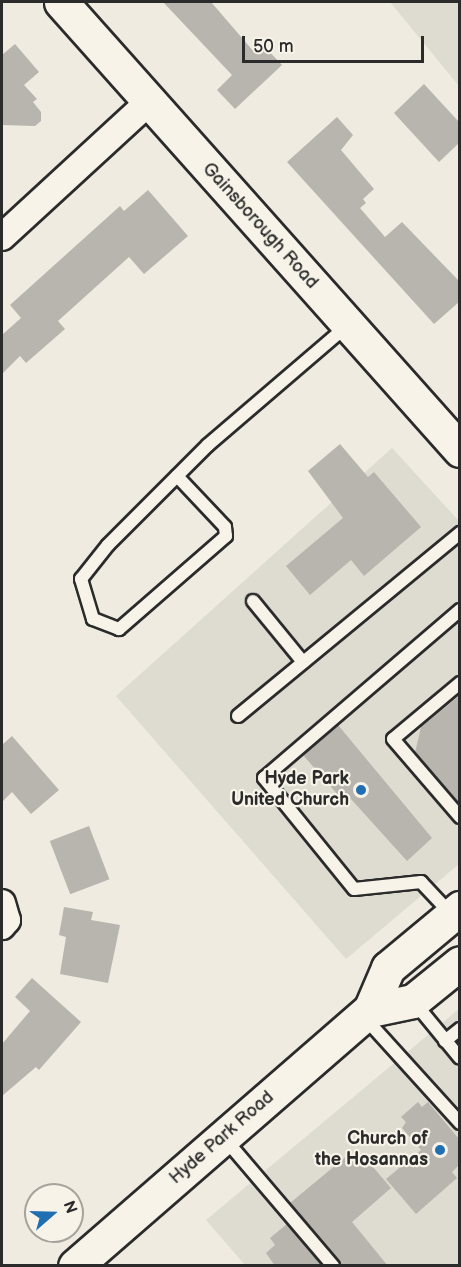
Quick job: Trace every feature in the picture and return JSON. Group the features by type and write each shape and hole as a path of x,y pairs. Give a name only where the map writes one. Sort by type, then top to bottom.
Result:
{"main road":[{"name":"Gainsborough Road","path":"61,2 459,450"},
{"name":"Hyde Park Road","path":"75,1266 367,1013 388,968 455,911"},
{"name":"Hyde Park Road","path":"367,1013 413,1001 459,963"}],"street":[{"path":"2,237 150,102"},
{"path":"2,903 8,920 2,926"}],"lane":[{"path":"177,476 225,526 226,536 119,629 93,619 81,579 108,545 177,476 348,325"},
{"path":"238,716 459,533"},
{"path":"253,601 303,662"},
{"path":"455,911 421,882 354,889 264,778 459,610"},
{"path":"459,682 393,739 459,817"},
{"path":"413,1001 459,1058"},
{"path":"367,1013 459,1123"},
{"path":"445,1041 459,1029"},
{"path":"223,1137 333,1266"}],"shaded area":[{"path":"390,2 459,2 459,86"},
{"path":"392,448 459,521 459,864 346,959 116,696"},
{"path":"459,1009 459,1265 245,1265 206,1220"}],"building":[{"path":"163,2 211,2 255,53 263,45 282,65 235,109 217,90 232,75"},
{"path":"15,44 39,72 24,85 37,99 33,102 41,112 41,121 35,126 2,125 2,55"},
{"path":"424,84 459,122 459,143 439,162 394,113"},
{"path":"337,117 353,135 341,150 374,189 363,199 366,203 360,208 385,237 402,222 459,281 459,302 434,324 287,162"},
{"path":"148,190 188,236 144,274 129,257 58,321 65,329 26,363 20,356 2,374 2,335 21,318 10,305 120,206 124,211"},
{"path":"340,444 368,477 374,472 421,527 364,576 351,560 310,595 286,566 343,518 308,471"},
{"path":"459,696 459,804 415,753 421,727"},
{"name":"Hyde Park United Church","path":"338,725 432,838 407,861 351,799 346,804 303,755"},
{"path":"12,736 59,790 31,814 12,792 2,802 2,745"},
{"path":"89,826 109,879 70,894 50,841"},
{"path":"64,907 93,912 91,920 120,925 108,983 60,974 66,937 59,935"},
{"path":"32,978 81,1022 39,1070 36,1067 2,1096 2,1044 30,1011 15,997"},
{"name":"Church of the Hosannas","path":"418,1102 422,1107 428,1102 459,1139 459,1165 452,1172 457,1178 416,1214 386,1179 421,1150 402,1128 406,1122 401,1117"},
{"path":"361,1153 391,1188 352,1222 388,1266 341,1266 290,1203 348,1155 353,1161"},
{"path":"287,1224 322,1266 275,1266 266,1253 275,1245 270,1238"}],"place":[{"name":"Hyde Park United Church","path":"361,790"},
{"name":"Church of the Hosannas","path":"440,1150"}]}
